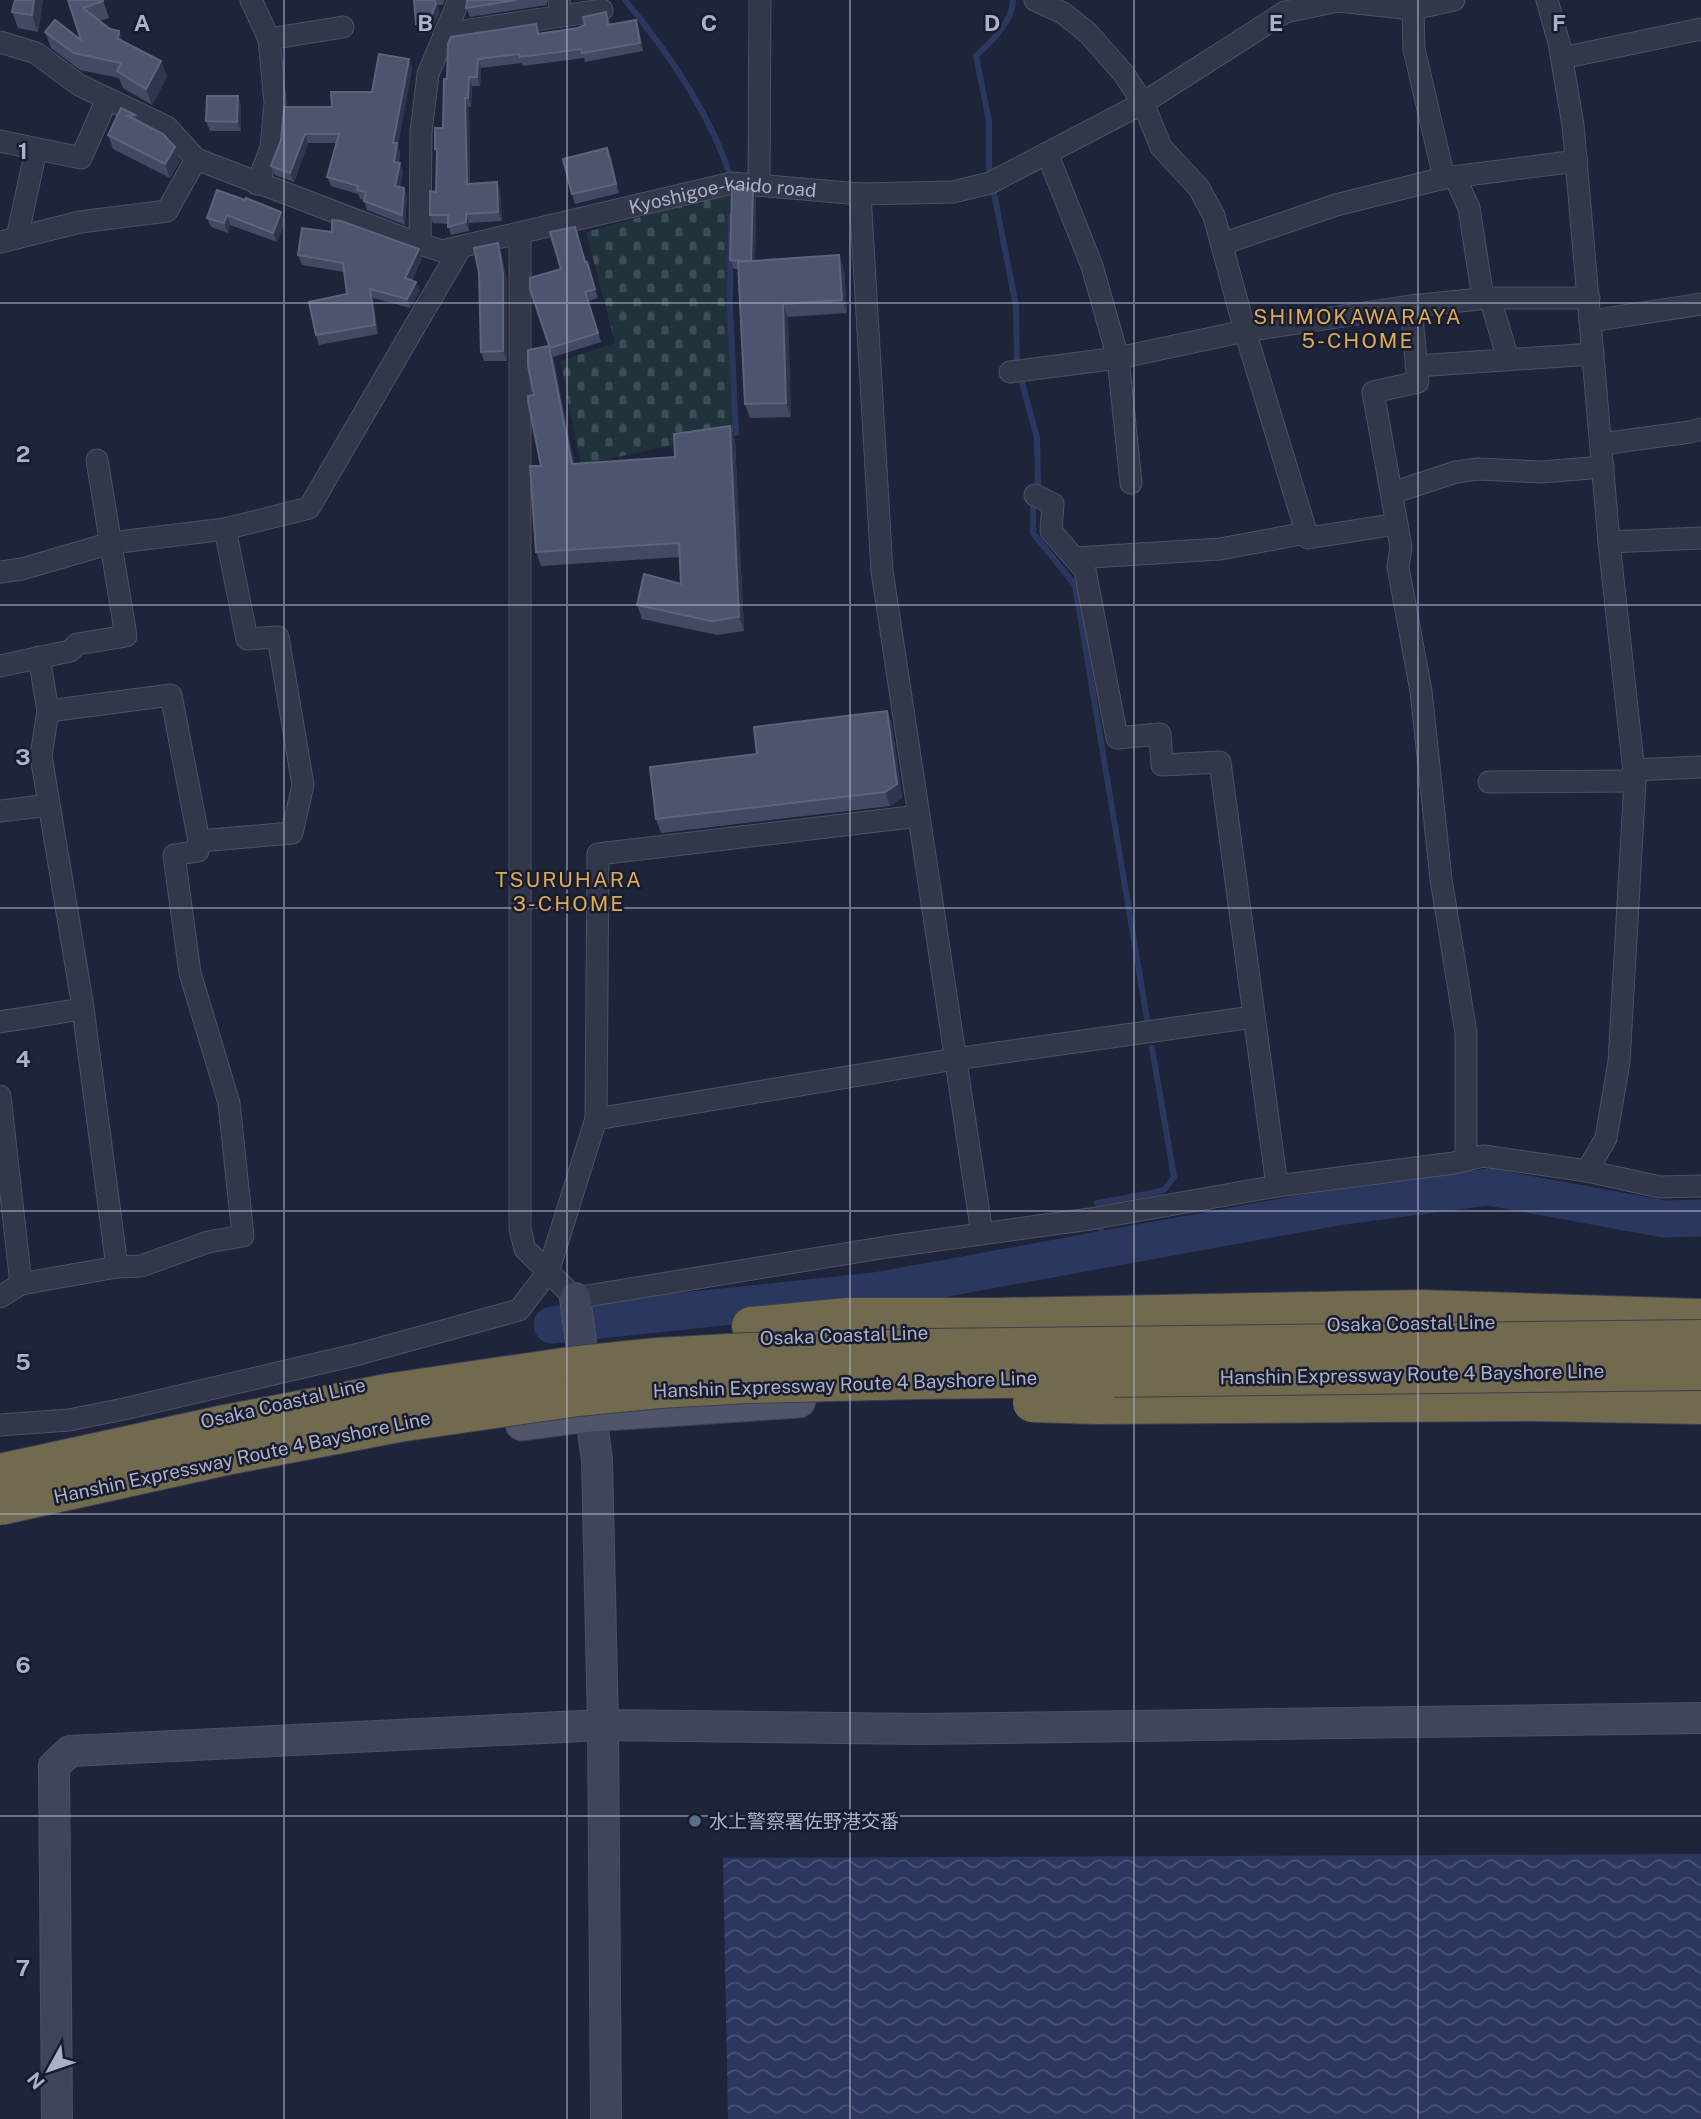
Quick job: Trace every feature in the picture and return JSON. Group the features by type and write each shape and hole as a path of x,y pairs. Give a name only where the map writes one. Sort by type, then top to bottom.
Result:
{"highway":[{"path":"220,1425 495,1360 617,1340 847,1317 1422,1309 1701,1318"},
{"name":"Hanshin Expressway Route 4 Bayshore Line","path":"0,1473 220,1425 480,1378 569,1366 748,1352 1701,1339"},
{"name":"Hanshin Expressway Route 4 Bayshore Line","path":"0,1505 231,1455 398,1423 578,1397 748,1384 1701,1371"},
{"path":"398,1423 614,1404 723,1398 849,1396 1097,1405 1534,1402 1701,1405"}],"main road":[{"name":"Osaka Coastal Line","path":"0,1467 80,1451 383,1379 688,1343 797,1335 1701,1318"},
{"path":"0,1505 250,1469 399,1441 591,1415 775,1402 1101,1392 1701,1387"}],"street":[{"path":"251,0 269,39 275,103 271,148 257,184"},
{"path":"420,244 421,132 428,74 459,0"},
{"path":"759,185 760,0"},
{"path":"1035,0 1063,13 1088,33 1124,75 1143,103 1161,147 1199,188 1214,216 1245,331 1308,538 1397,524"},
{"name":"Kyoshigoe-kaido road","path":"0,42 36,53 79,85 167,127 196,159 442,251 732,183 860,194 953,192 990,183 1143,103 1285,12 1338,1 1413,9 1454,0"},
{"path":"1547,0 1562,58 1577,161 1609,542 1634,775 1619,1062 1606,1138 1587,1171"},
{"path":"444,34 561,8 602,10"},
{"path":"1413,9 1414,50 1450,178 1469,208 1486,298 1508,359"},
{"path":"269,39 343,27"},
{"path":"1562,58 1701,29"},
{"path":"0,141 81,159 107,99"},
{"path":"9,240 36,150"},
{"path":"1047,153 1091,266 1118,358 1131,483"},
{"path":"9,240 80,222 167,211 196,159"},
{"path":"1222,244 1336,205 1450,178 1577,161"},
{"path":"860,194 881,571 982,1234"},
{"path":"520,234 520,1229 525,1250 575,1298 597,1460 603,1725 606,2119"},
{"path":"0,572 22,569 111,543 225,529 309,509 461,247"},
{"path":"1010,372 1118,358 1245,331 1411,306 1486,298 1589,298"},
{"path":"1591,321 1701,304"},
{"path":"1411,306 1418,382 1373,392 1401,547 1398,567 1421,691 1441,879 1466,1033 1466,1160"},
{"path":"1416,366 1593,354"},
{"path":"1601,444 1701,429"},
{"path":"0,666 70,651 78,644 126,636 97,460"},
{"path":"1392,493 1456,472 1478,469 1541,472 1603,467"},
{"path":"1035,495 1053,504 1051,531 1085,570 1117,738 1160,734 1162,765 1220,762 1277,1186"},
{"path":"199,841 292,832 303,785 278,637 247,639 225,529"},
{"path":"1075,558 1220,549 1306,533"},
{"path":"1609,542 1701,538"},
{"path":"40,657 48,711 41,756 82,1009 117,1268"},
{"path":"0,1297 21,1284 141,1266 208,1242 243,1236 229,1102 190,973 174,855 198,851 199,841 171,695 48,711"},
{"path":"1489,782 1634,775 1701,767"},
{"path":"0,811 48,805"},
{"path":"0,1425 69,1420 124,1409 348,1357 519,1310 548,1272 596,1119 598,854 919,816"},
{"path":"0,1022 82,1009"},
{"path":"596,1119 955,1059 1253,1017"},
{"path":"0,1096 21,1284"},
{"path":"575,1298 1090,1219 1277,1186 1483,1156 1587,1171 1660,1187 1701,1186"},
{"path":"57,2119 54,1766 70,1751 603,1725 922,1729 1701,1718"}],"green space":[{"path":"730,192 727,291 733,432 581,465 560,361 615,343 586,232"}],"water":[{"path":"1701,1854 1701,2119 728,2119 723,1858"}],"building":[{"path":"15,0 34,0 32,15 12,12"},
{"path":"68,0 103,0 83,8 110,29 119,31 118,39 161,61 146,89 117,71 121,63 74,53 45,32 55,20 81,40"},
{"path":"414,0 435,0 428,24 416,24"},
{"path":"467,0 516,0 466,8"},
{"path":"606,12 608,25 636,20 640,43 582,53 581,49 478,59 477,77 469,77 468,98 465,98 467,184 497,182 498,212 466,214 466,222 448,227 448,215 430,215 430,191 436,192 435,128 443,128 444,79 447,79 448,44 451,37 536,24 538,34 578,28 585,25 583,17"},
{"path":"379,54 409,59 393,143 397,143 394,162 400,163 395,186 404,188 402,215 364,201 366,192 357,190 358,186 327,177 339,134 305,134 290,173 271,166 281,140 284,107 332,107 331,92 372,92"},
{"path":"207,96 238,96 237,122 206,121"},
{"path":"121,108 135,115 128,116 163,134 175,147 165,164 108,135"},
{"path":"607,148 616,184 572,194 563,159"},
{"path":"732,187 753,189 751,261 730,260"},
{"path":"217,190 281,212 273,233 227,215 224,223 207,218"},
{"path":"332,220 419,249 405,278 416,282 407,299 370,289 375,325 316,335 309,302 347,294 343,263 298,255 302,228 332,232"},
{"path":"575,227 595,289 585,292 598,333 550,348 530,289 530,278 561,269 550,232"},
{"path":"498,243 503,273 503,351 481,352 479,273 474,248"},
{"path":"839,255 842,300 783,304 786,403 745,404 738,262"},
{"path":"549,346 572,464 675,457 674,434 730,426 739,617 711,621 637,605 644,574 681,584 679,543 536,552 530,466 541,466 528,401 528,396 534,395 528,366 528,350"},
{"path":"887,711 897,784 885,792 656,819 650,767 757,754 754,727"}],"waterway":[{"path":"625,0 686,83 711,128 730,175"},
{"path":"989,169 989,121 976,56 1005,23 1013,0"},
{"path":"993,188 1016,306 1017,363"},
{"path":"731,216 730,305 736,433"},
{"path":"1020,375 1037,438 1038,487"},
{"path":"1033,505 1033,533 1075,585 1147,1019"},
{"path":"1097,1203 1157,1192 1165,1189 1174,1177 1152,1048"},
{"path":"552,1325 875,1291 1337,1207 1489,1187 1664,1219 1701,1218"},
{"path":"1100,1226 1104,1250"}],"place":[{"name":"水上警察署佐野港交番","path":"695,1821"}],"district":[{"name":"SHIMOKAWARAYA 5-CHOME","path":"1358,329"},
{"name":"TSURUHARA 3-CHOME","path":"569,892"}]}
